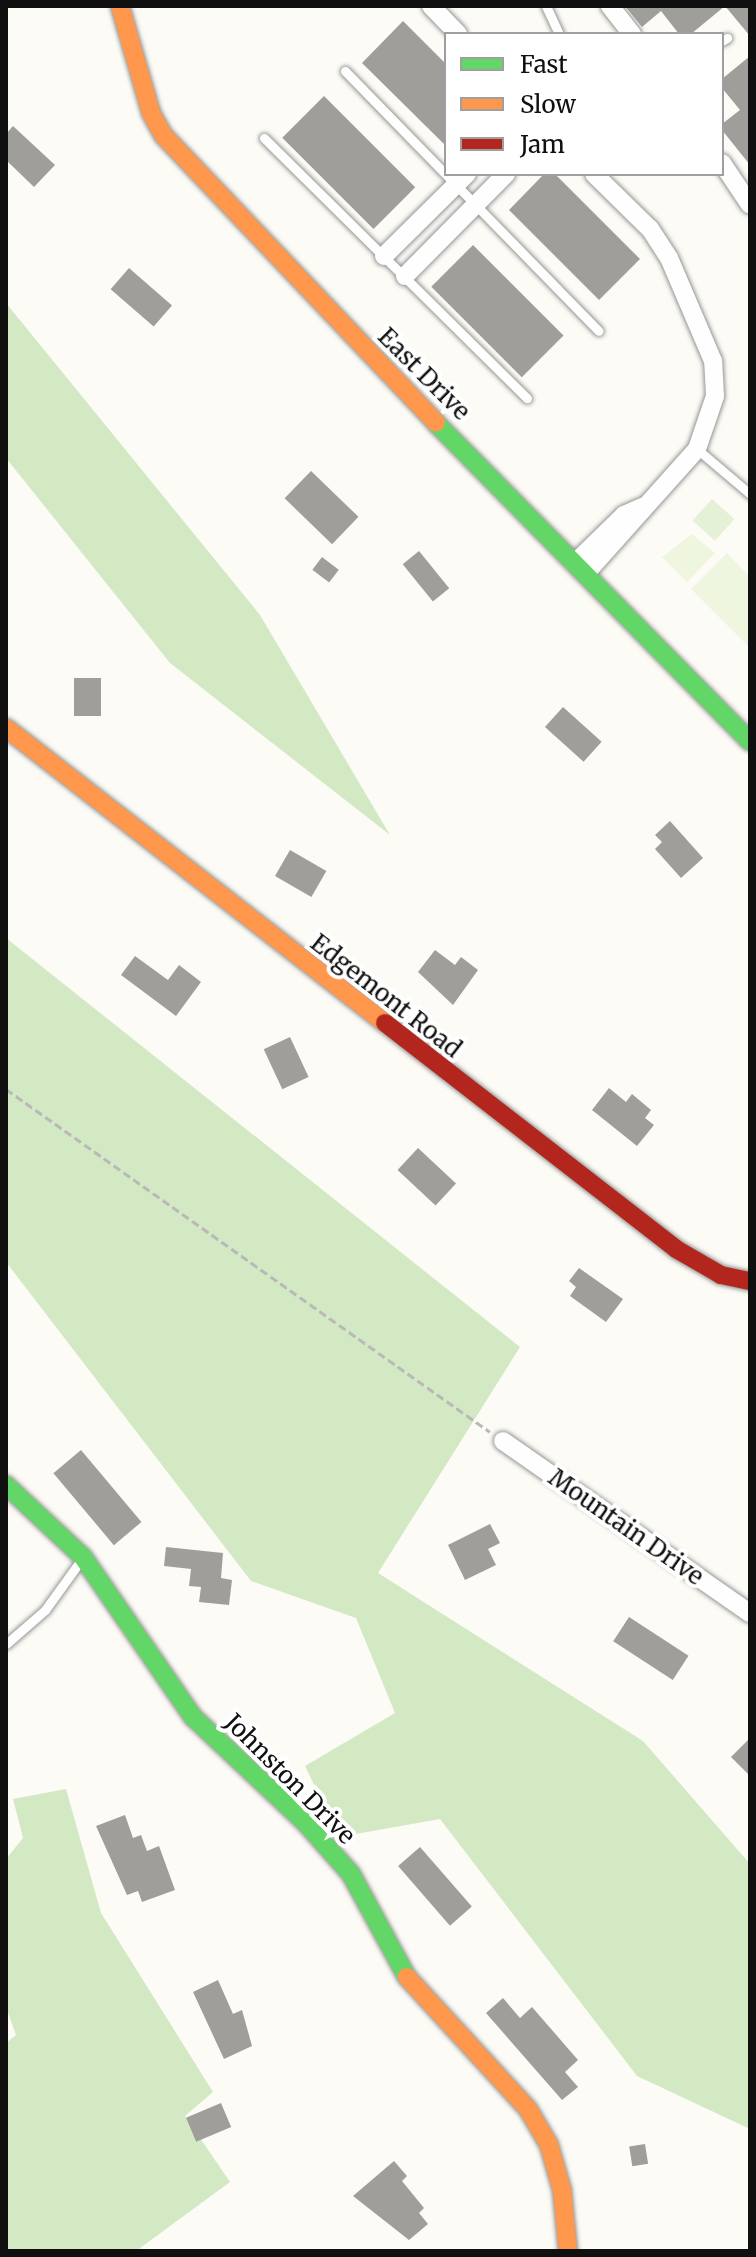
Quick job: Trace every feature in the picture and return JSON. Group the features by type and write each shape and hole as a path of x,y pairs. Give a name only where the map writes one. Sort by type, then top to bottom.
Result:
{"street":[{"name":"East Drive","path":"120,6 151,113 164,136 344,329 582,566 750,741"},
{"path":"431,6 456,32"},
{"path":"610,6 630,32"},
{"path":"724,166 750,205"},
{"path":"405,276 504,176"},
{"path":"582,566 624,515 642,507 697,449 715,396 713,361 669,258 650,229 596,176"},
{"path":"384,256 461,180"},
{"name":"Edgemont Road","path":"6,728 676,1249 721,1275 750,1281"},
{"name":"Mountain Drive","path":"503,1441 750,1613"},
{"name":"Johnston Drive","path":"6,1485 83,1557 180,1702 305,1822 351,1874 402,1971 528,2109 549,2145 562,2190 568,2251"}],"lane":[{"path":"546,6 558,32"},
{"path":"345,71 444,164"},
{"path":"264,138 527,398"},
{"path":"461,180 476,206 599,331"},
{"path":"697,449 750,494"},
{"path":"6,1644 45,1610 83,1557"}],"path":[{"path":"6,1089 503,1441"}],"green space":[{"path":"6,303 260,615 390,835 170,663 6,458"},
{"path":"712,499 734,519 715,541 693,521"},
{"path":"692,534 715,553 687,582 662,557"},
{"path":"727,553 750,577 750,648 691,589"},
{"path":"6,938 520,1347 378,1573 643,1741 750,1864 750,2129 637,2076 440,1819 339,1837 305,1766 395,1713 356,1618 251,1581 6,1262"},
{"path":"66,1789 101,1913 213,2092 185,2116 230,2182 136,2251 6,2251 6,2043 16,2035 6,2007 6,1859 23,1838 13,1799"}],"building":[{"path":"625,6 725,6 693,32 677,32 661,11 642,27"},
{"path":"725,6 750,6 750,36"},
{"path":"403,21 444,62 444,144 362,63"},
{"path":"750,56 750,165 724,132 724,122 740,110 724,90 724,77"},
{"path":"324,96 415,187 373,229 282,138"},
{"path":"13,126 55,165 34,187 6,160 6,134"},
{"path":"542,176 557,176 640,259 599,300 509,210"},
{"path":"473,245 564,336 522,377 431,287"},
{"path":"129,268 172,305 154,327 111,289"},
{"path":"311,471 358,517 332,544 285,498"},
{"path":"419,551 449,588 433,602 403,564"},
{"path":"322,557 339,570 329,582 312,570"},
{"path":"74,678 101,678 101,716 74,716"},
{"path":"563,707 602,742 584,762 545,727"},
{"path":"670,821 703,858 681,878 655,849 662,842 655,835"},
{"path":"290,850 326,871 311,897 275,876"},
{"path":"435,950 455,965 461,957 478,970 453,1005 418,972"},
{"path":"135,956 168,980 179,965 201,982 176,1016 121,975"},
{"path":"290,1037 309,1077 282,1089 264,1049"},
{"path":"609,1088 626,1102 632,1094 651,1110 645,1118 654,1125 637,1146 592,1110"},
{"path":"418,1148 456,1183 436,1205 398,1170"},
{"path":"579,1268 623,1299 606,1322 570,1296 576,1287 569,1281"},
{"path":"81,1450 141,1522 114,1545 53,1473"},
{"path":"490,1524 500,1543 488,1549 496,1565 465,1580 448,1545"},
{"path":"166,1547 223,1553 221,1578 232,1580 229,1605 199,1602 201,1587 189,1586 191,1569 164,1566"},
{"path":"629,1617 689,1656 673,1680 613,1641"},
{"path":"750,1738 750,1776 731,1757"},
{"path":"125,1815 133,1838 141,1835 147,1851 159,1846 175,1890 142,1902 138,1891 127,1895 96,1826"},
{"path":"420,1847 472,1907 450,1926 398,1866"},
{"path":"218,1980 233,2014 242,2010 252,2046 224,2059 193,1992"},
{"path":"503,1998 520,2018 532,2007 578,2060 565,2072 578,2087 562,2100 486,2013"},
{"path":"221,2103 231,2127 196,2142 186,2118"},
{"path":"645,2144 648,2164 632,2166 629,2147"},
{"path":"394,2161 407,2176 402,2181 424,2208 419,2213 428,2224 409,2240 353,2196"}],"traffic: fast":[{"path":"436,423 750,741"},
{"path":"6,1485 83,1557 193,1717 305,1822 351,1874 407,1977"}],"traffic: slow":[{"path":"120,6 151,113 164,136 436,423"},
{"path":"6,728 385,1023"},
{"path":"407,1977 528,2109 549,2145 562,2190 568,2251"}],"traffic: jam":[{"path":"385,1023 676,1249 721,1275 750,1281"}]}
